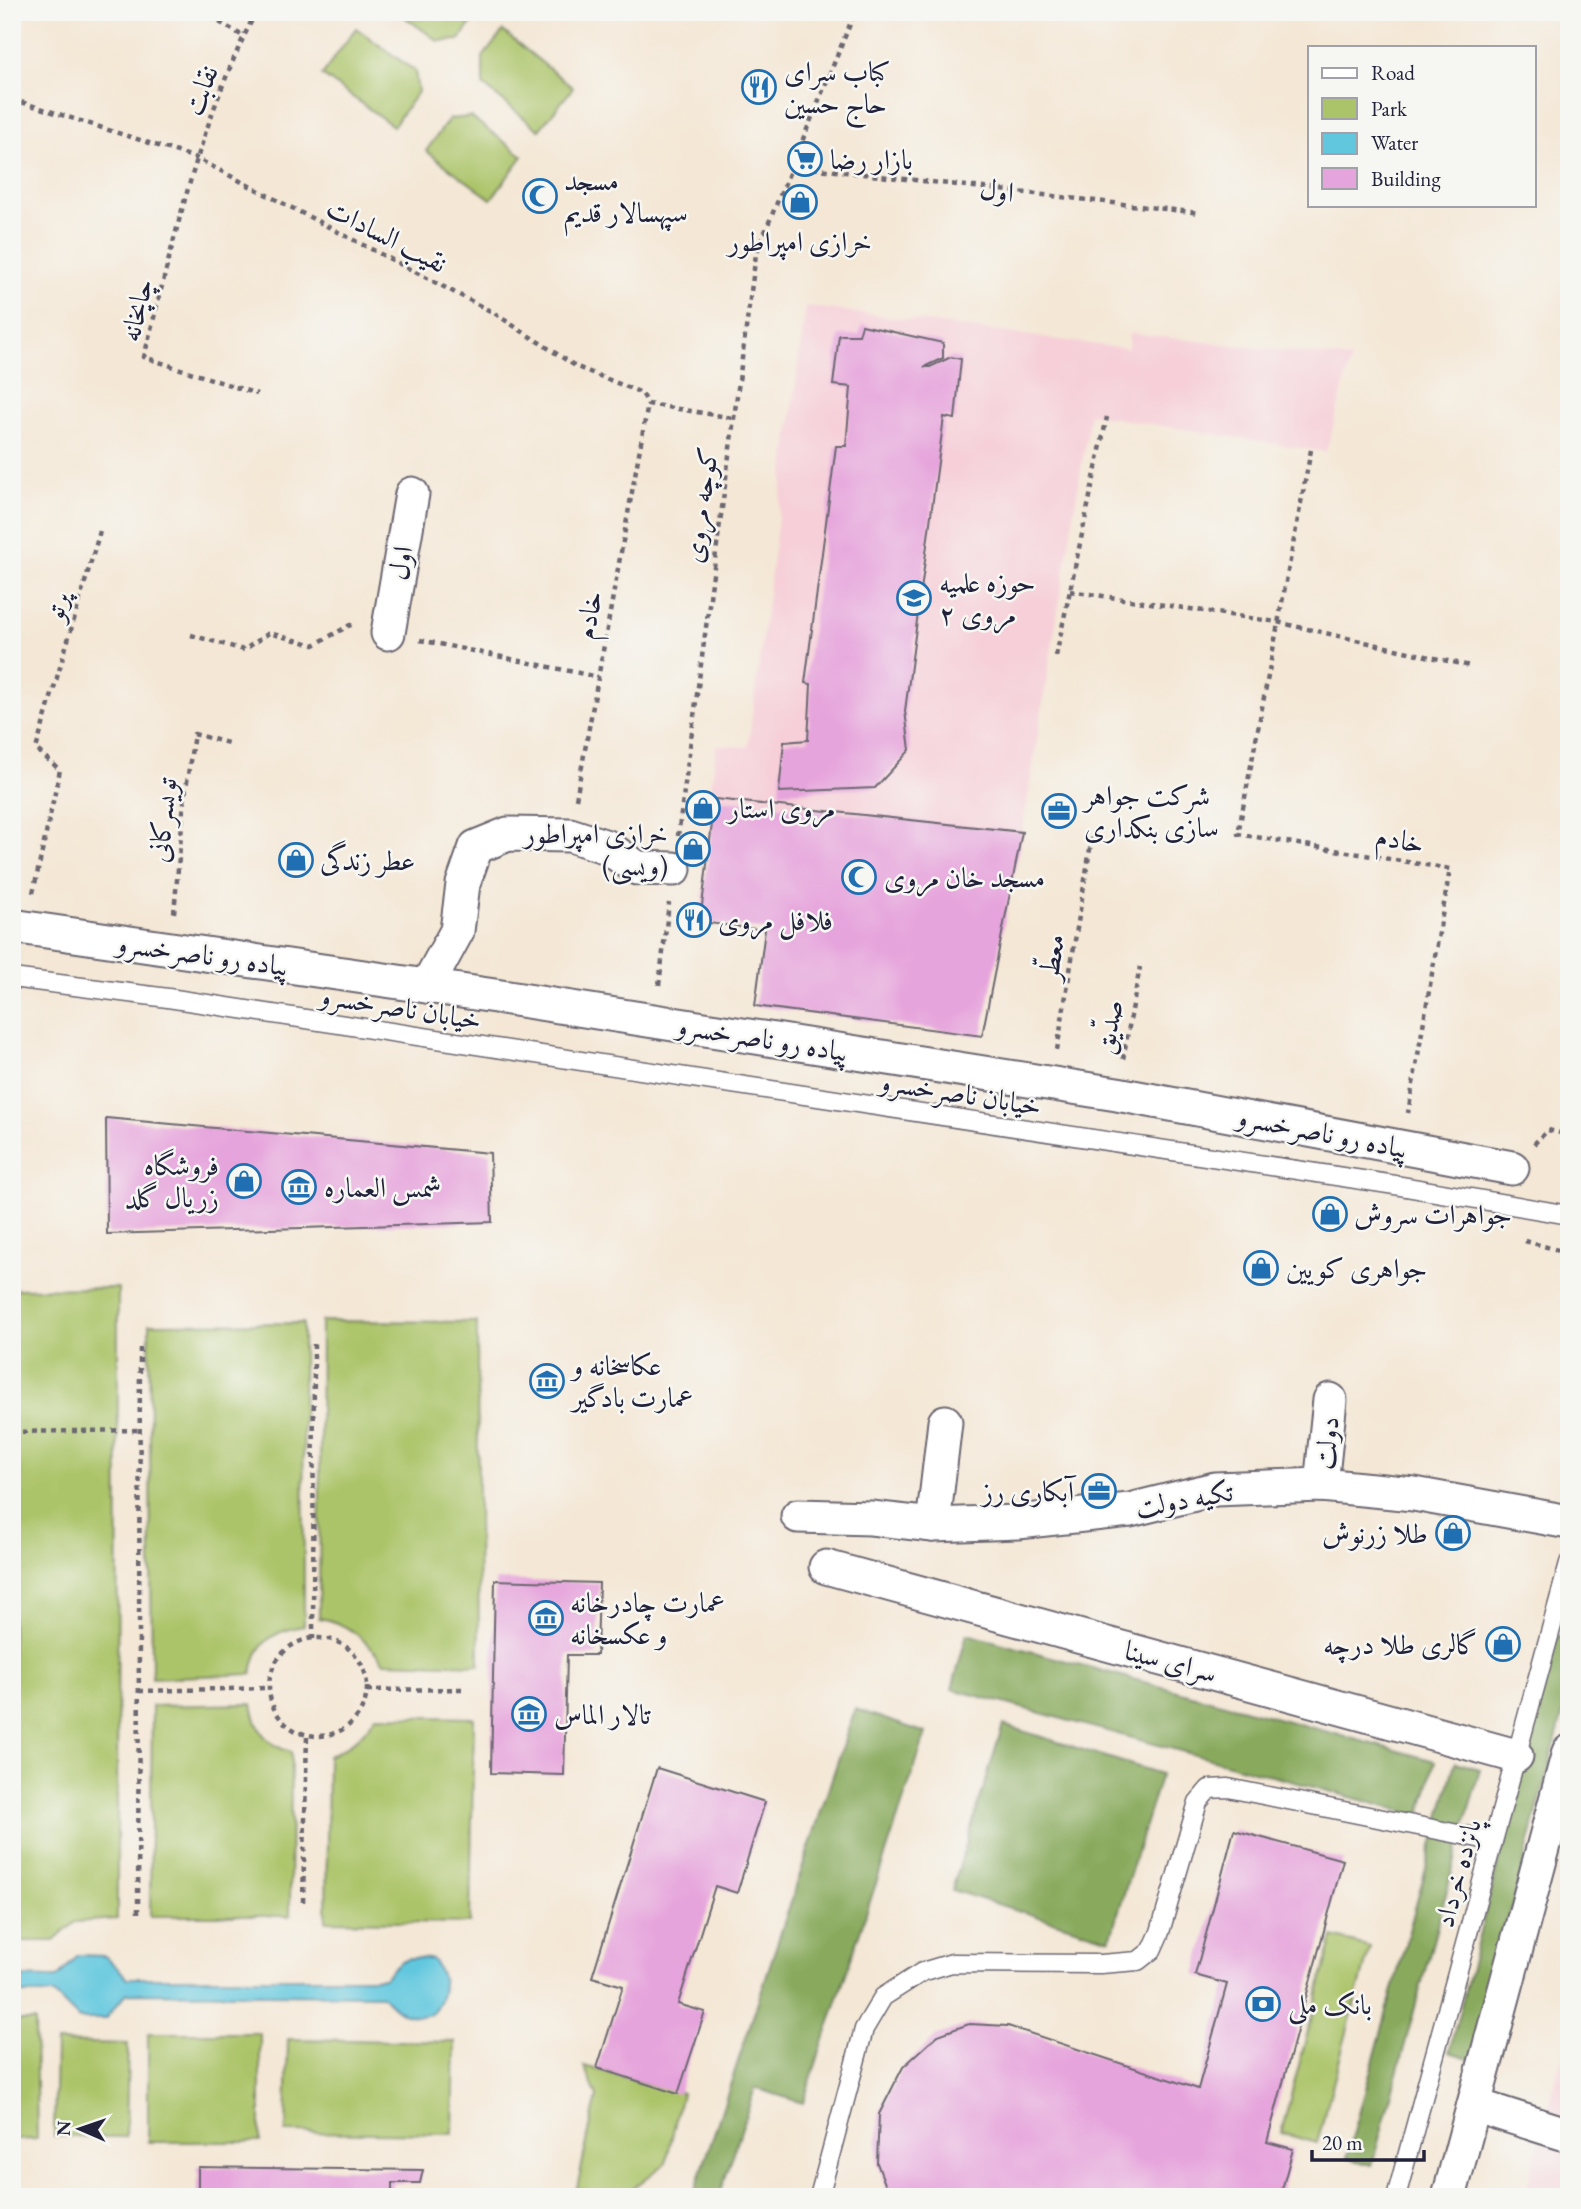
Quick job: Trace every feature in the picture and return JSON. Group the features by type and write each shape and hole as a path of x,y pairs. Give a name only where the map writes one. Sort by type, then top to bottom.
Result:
{"street":[{"name":"اول","path":"388,633 412,494"},
{"path":"427,986 457,931 463,884 476,847 508,834 570,835 607,847 637,868 674,869"},
{"name":"پیاده رو ناصرخسرو","path":"18,927 427,986 1051,1083 1512,1168"},
{"name":"دولت","path":"1321,1485 1330,1400"},
{"path":"933,1525 946,1422"},
{"name":"تکیه دولت","path":"797,1516 871,1518 933,1525 1018,1522 1130,1510 1215,1489 1321,1485 1414,1494 1569,1522"},
{"name":"سرای سینا","path":"826,1567 1516,1756"},
{"path":"1449,2197 1569,1752"},
{"path":"1474,2105 1569,2135"}],"lane":[{"name":"خیابان ناصرخسرو","path":"12,978 167,998 1368,1181 1569,1216"},
{"name":"پانزده خرداد","path":"1396,2197 1569,1563"},
{"path":"819,2197 863,2029 883,1997 922,1972 952,1963 1101,1964 1138,1961 1152,1950 1156,1941 1198,1802 1209,1789 1228,1788 1493,1841"}],"path":[{"name":"نقابت","path":"202,12 243,36"},
{"name":"نقابت","path":"196,158 243,36 256,12"},
{"name":"کوچه مروی","path":"654,1021 756,254 855,12"},
{"path":"1523,12 1569,17"},
{"name":"نقیب السادات","path":"12,99 196,158 494,313 576,367 642,393 648,404 733,418"},
{"name":"چاپخانه","path":"196,158 144,357 257,394"},
{"name":"اول","path":"793,166 1200,214"},
{"name":"خادم","path":"570,835 648,404"},
{"path":"1056,656 1107,417"},
{"name":"خادم","path":"1311,450 1238,834 1450,869 1402,1147"},
{"name":"پرتو","path":"18,927 60,770 36,749 100,531"},
{"path":"1070,591 1277,622 1470,666"},
{"name":"تویسرکانی","path":"171,949 184,802 194,734 232,744"},
{"name":"معطّر","path":"1051,1083 1092,837"},
{"name":"صدّیق","path":"1117,1094 1140,967"},
{"path":"1548,1130 1569,1135"},
{"path":"1525,1241 1569,1254"},
{"path":"313,1639 314,1340"},
{"path":"138,1913 140,1349"},
{"path":"12,1432 140,1430"},
{"path":"313,1639 334,1641 348,1648 359,1660 367,1689 358,1716 347,1727 321,1737 292,1729 279,1719 271,1704 268,1688 270,1672 278,1658 289,1647 313,1639"},
{"path":"139,1691 268,1688"},
{"path":"367,1689 465,1689"},
{"path":"303,1902 307,1735"}],"shaded area":[{"name":"حوزه علمیه مروی ۲","path":"806,306 1128,349 1129,333 1351,359 1326,452 1090,414 1022,832 710,799 716,745 748,747"},
{"path":"1569,2032 1569,2197 1524,2197"}],"green space":[{"path":"398,12 479,12 459,40 438,41"},
{"path":"356,28 415,71 418,92 393,126 322,75"},
{"path":"503,31 573,88 539,130 483,85 483,57"},
{"path":"471,117 523,156 491,199 426,151 449,119"},
{"path":"118,1288 117,1919 75,1922 54,1941 12,1941 12,1289"},
{"path":"321,1321 477,1322 479,1665 384,1662 355,1633 339,1623 319,1618"},
{"path":"303,1323 304,1626 283,1631 268,1640 257,1654 252,1674 152,1678 149,1324"},
{"path":"967,1634 1435,1761 1420,1816 952,1689"},
{"path":"1557,1636 1569,1638 1569,1690 1472,2059 1449,2052"},
{"path":"252,1704 256,1721 264,1735 275,1745 291,1752 290,1916 150,1916 152,1706"},
{"path":"855,1709 926,1733 803,2103 755,2088 719,2197 693,2197"},
{"path":"376,1716 474,1718 470,1923 326,1921 328,1756 355,1740"},
{"path":"1003,1725 1161,1774 1110,1939 952,1890"},
{"path":"1455,1762 1480,1769 1372,2165 1347,2158"},
{"path":"1333,1937 1370,1947 1317,2143 1281,2133"},
{"path":"12,2021 35,2021 37,2139 12,2140"},
{"path":"148,2033 260,2033 260,2142 148,2142"},
{"path":"288,2039 455,2042 453,2134 286,2132"},
{"path":"56,2042 128,2044 126,2137 54,2136"},
{"path":"584,2066 682,2093 666,2163 622,2197 575,2197 597,2096"}],"water":[{"path":"78,1955 105,1956 128,1978 384,1978 399,1962 417,1958 433,1960 441,1974 443,1987 440,2000 431,2014 423,2016 403,2013 382,1995 127,1993 105,2019 79,2019 54,1994 12,1994 12,1977 57,1978"}],"building":[{"path":"862,325 943,343 943,358 924,367 951,357 961,359 955,419 944,417 905,711 910,750 875,788 779,792 784,742 808,740 811,684 805,683 836,446 846,446 851,387 833,385 839,335 859,335"},
{"name":"مسجد خان مروی","path":"715,799 1022,832 982,1036 755,1006 765,930 700,922"},
{"name":"شمس العماره","path":"106,1118 490,1153 492,1222 107,1234"},
{"path":"495,1580 599,1583 597,1655 567,1655 564,1775 491,1773"},
{"path":"657,1768 765,1802 737,1893 715,1886 678,2004 705,2012 678,2094 597,2068 623,1986 592,1977"},
{"name":"بانک ملی","path":"1234,1830 1343,1860 1267,2142 1293,2149 1280,2197 890,2197 877,2163 879,2114 903,2067 938,2035 969,2024 1008,2026 1198,2089 1227,1984 1195,1975"},
{"path":"198,2167 423,2170 420,2183 392,2183 392,2197 198,2197"}],"place":[{"name":"کباب سرای حاج حسین","path":"759,87"},
{"name":"بازار رضا","path":"805,159"},
{"name":"مسجد سپهسالار قدیم","path":"540,196"},
{"name":"خرازی امپراطور","path":"800,202"},
{"name":"حوزه علمیه مروی ۲","path":"914,598"},
{"name":"مروی استار","path":"703,808"},
{"name":"شرکت جواهر سازی بنکداری","path":"1059,811"},
{"name":"خرازی امپراطور (ویسی)","path":"693,849"},
{"name":"عطر زندگی","path":"296,860"},
{"name":"مسجد خان مروی","path":"859,877"},
{"name":"فلافل مروی","path":"694,920"},
{"name":"فروشگاه زریال گلد","path":"244,1181"},
{"name":"شمس العماره","path":"299,1187"},
{"name":"جواهرات سروش","path":"1330,1214"},
{"name":"جواهری کویین","path":"1261,1268"},
{"name":"عکاسخانه و عمارت بادگیر","path":"547,1381"},
{"name":"آبکاری رز","path":"1099,1491"},
{"name":"طلا زرنوش","path":"1453,1533"},
{"name":"عمارت چادرخانه و عکسخانه","path":"546,1618"},
{"name":"گالری طلا درچه","path":"1503,1644"},
{"name":"تالار الماس","path":"529,1714"},
{"name":"بانک ملی","path":"1263,2004"}]}
